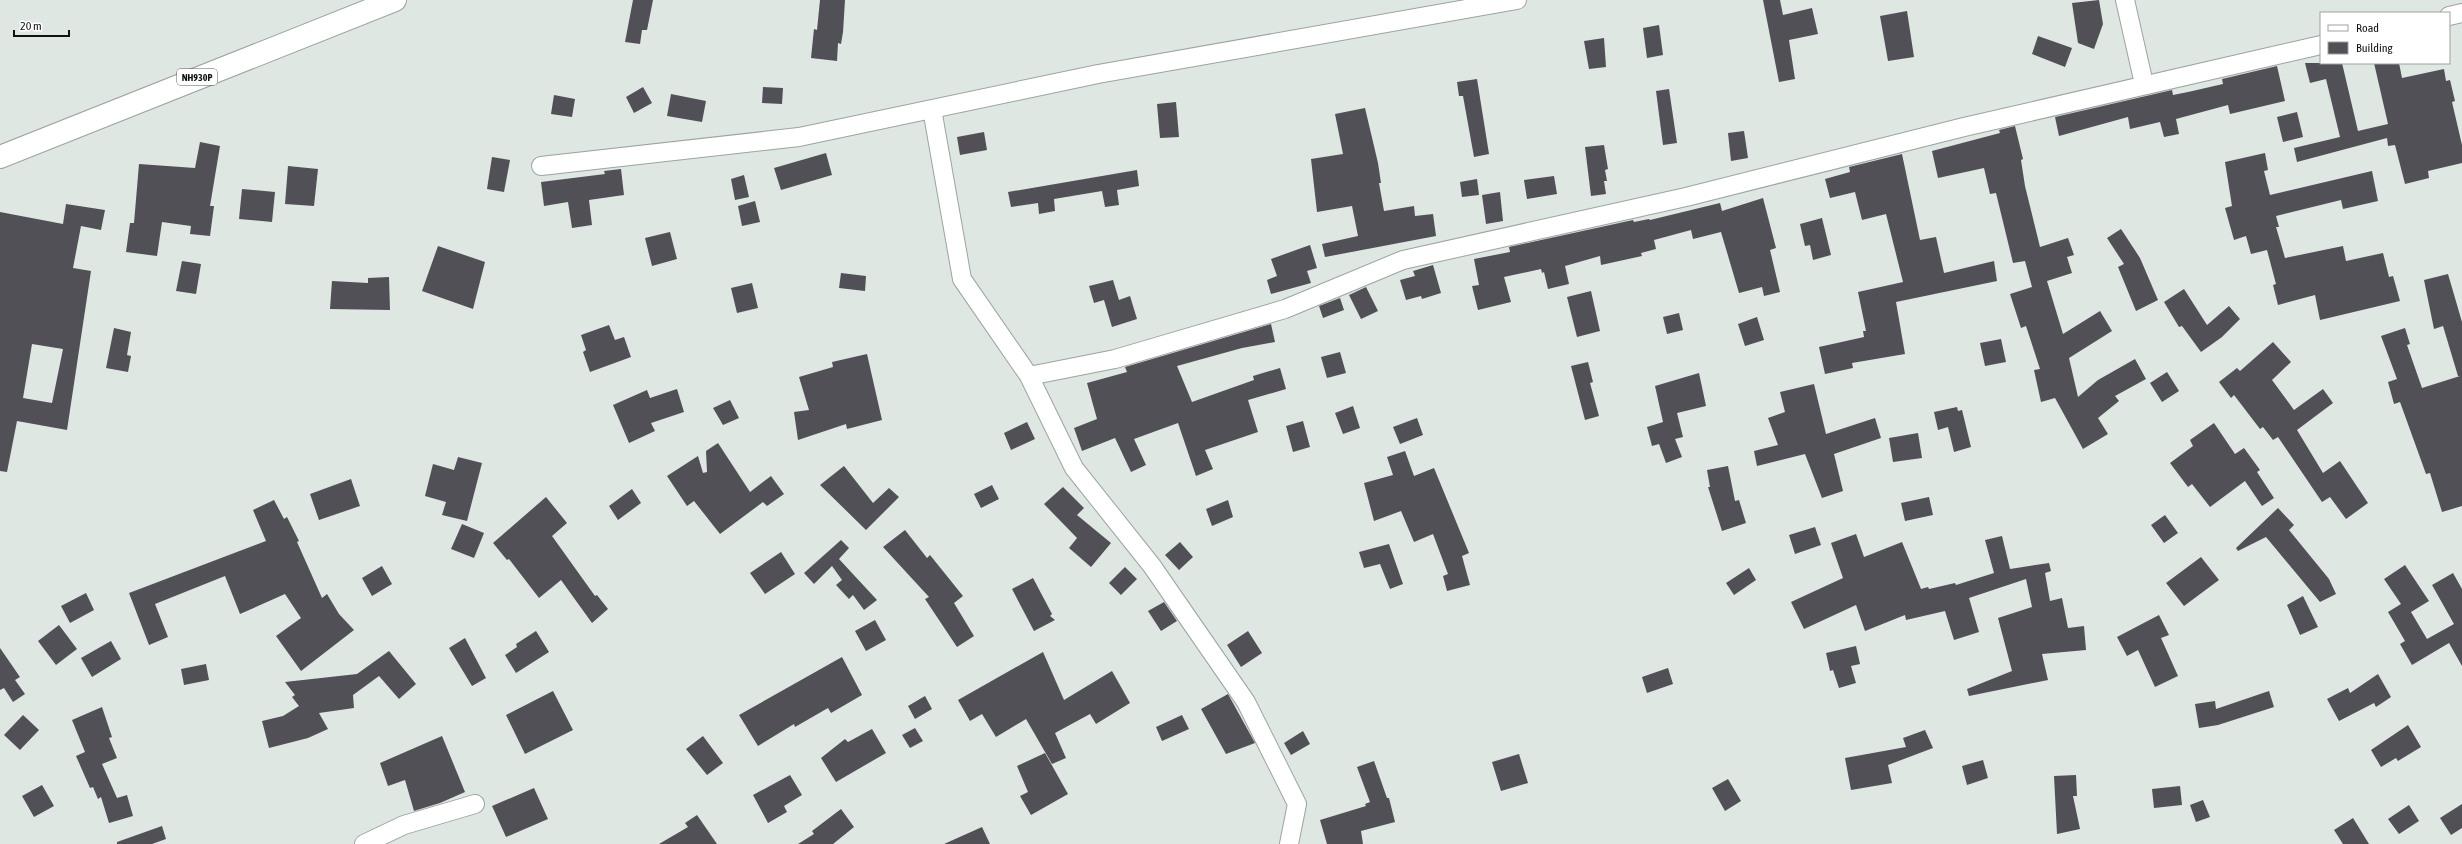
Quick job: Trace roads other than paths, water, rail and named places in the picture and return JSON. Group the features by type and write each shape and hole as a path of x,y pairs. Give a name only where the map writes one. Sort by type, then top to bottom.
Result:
{"highway":[{"name":"NH930P","path":"0,157 395,0"}],"street":[{"path":"541,166 799,137 1098,74 1517,0"},
{"path":"2125,0 2144,84"},
{"path":"2450,16 2462,13"},
{"path":"1028,376 1115,359 1285,309 1403,260 1686,197 2144,84 2320,45"},
{"path":"932,109 962,279 1028,376 1074,468 1152,566 1246,702 1297,804 1289,844"},
{"path":"364,844 404,825 475,804"}]}
